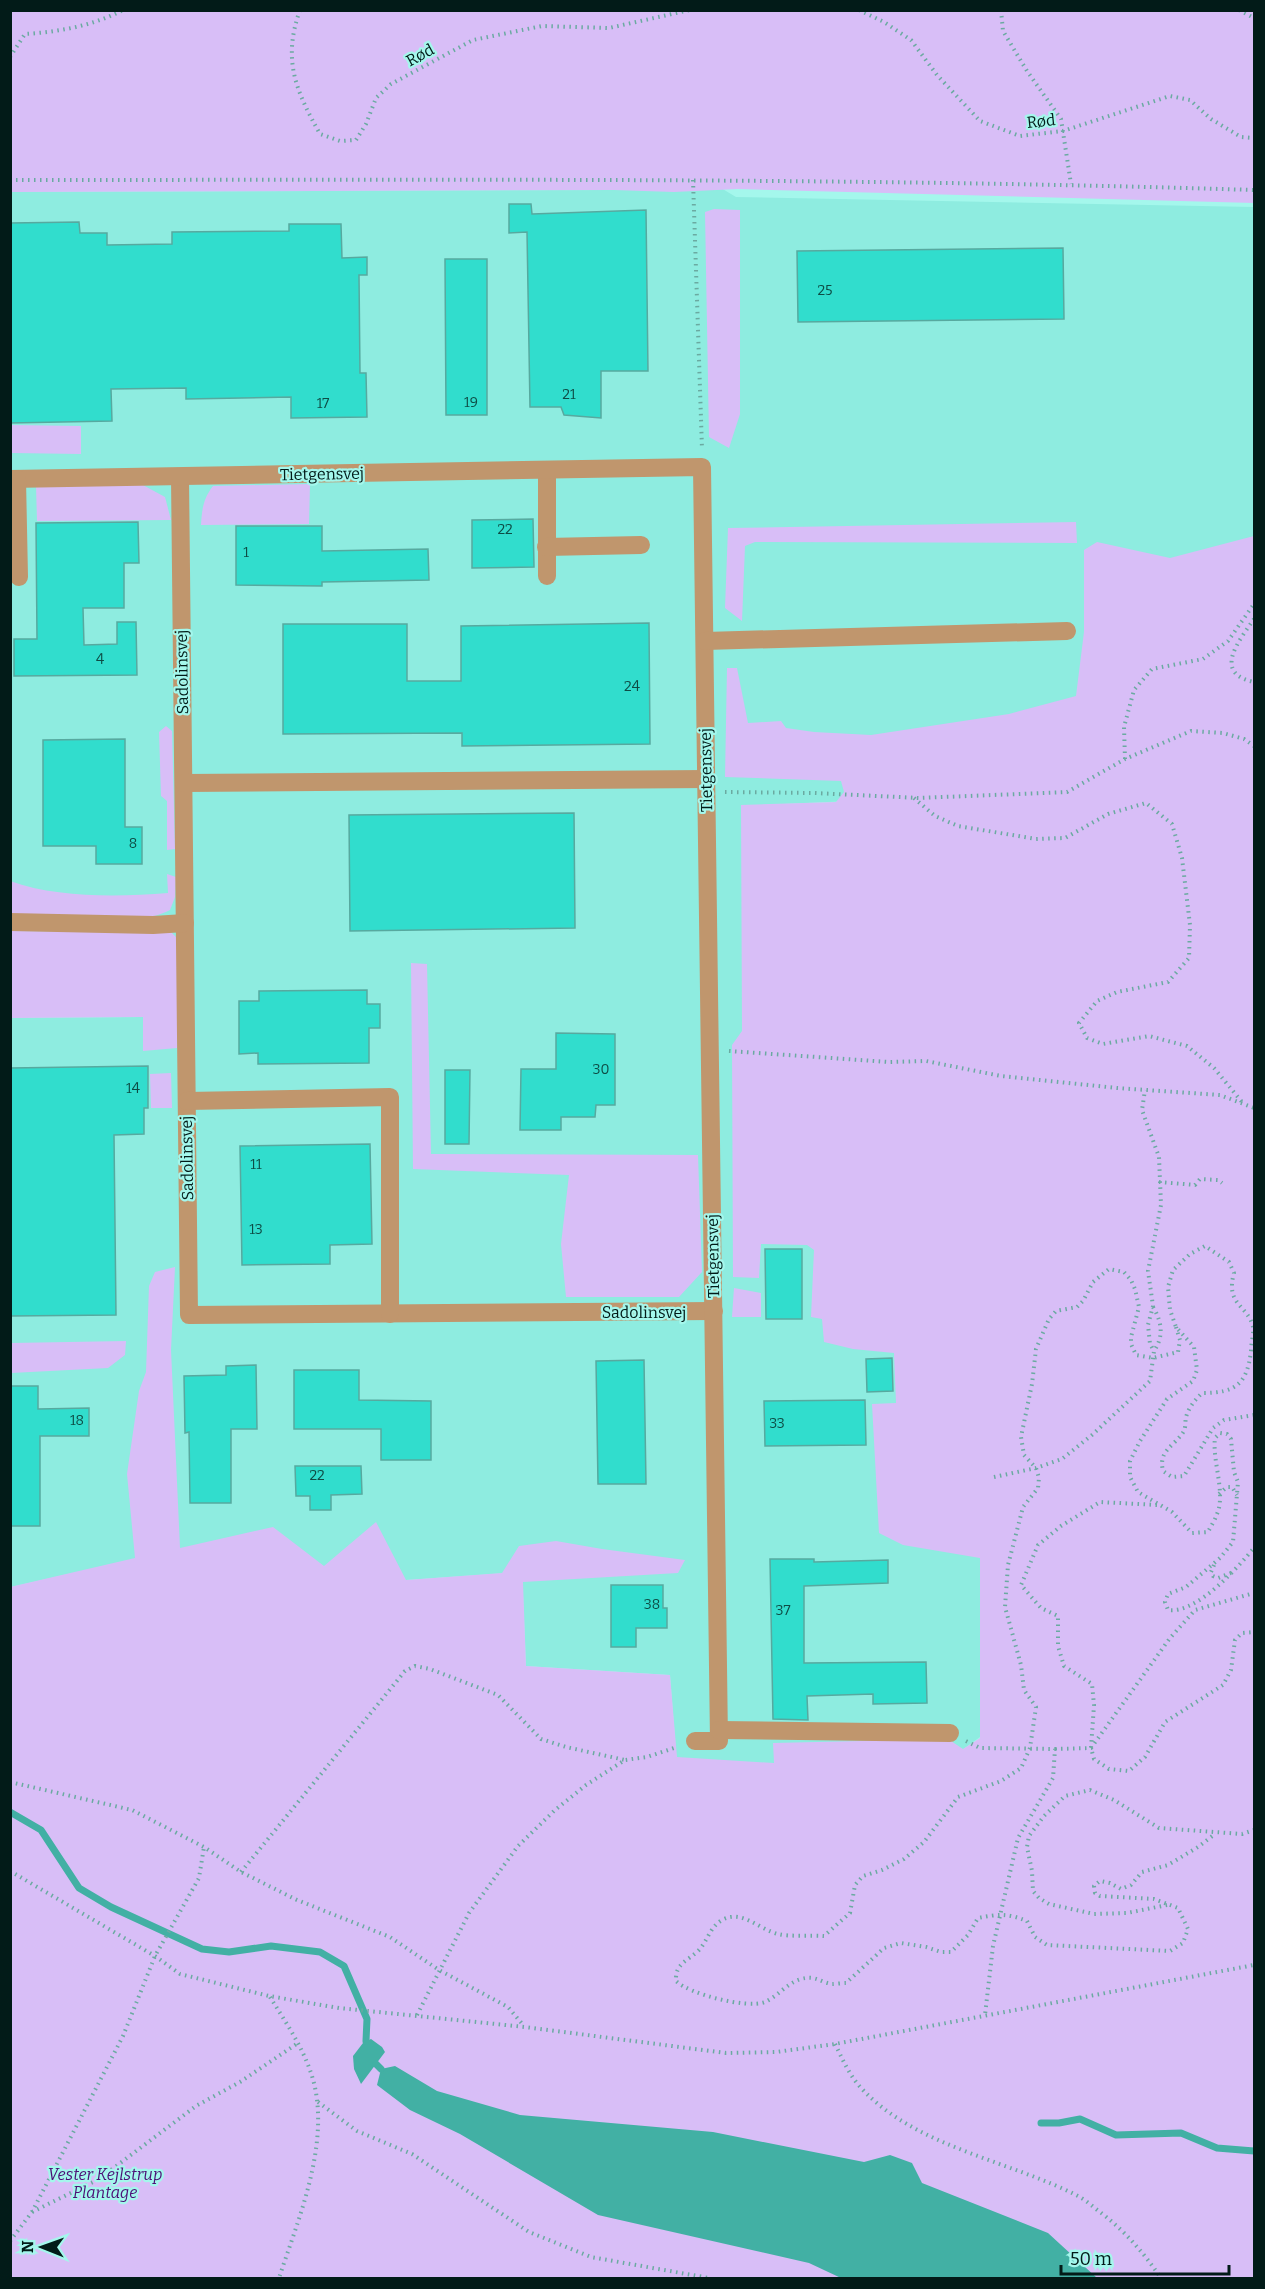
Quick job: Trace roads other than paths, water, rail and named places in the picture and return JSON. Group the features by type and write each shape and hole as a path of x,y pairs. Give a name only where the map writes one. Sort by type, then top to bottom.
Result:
{"street":[{"name":"Tietgensvej","path":"14,479 702,466 719,1730"},
{"path":"546,470 547,576"},
{"name":"Sadolinsvej","path":"180,477 189,1316 714,1311"},
{"path":"14,479 19,576"},
{"path":"546,547 640,545"},
{"path":"705,641 1067,631"},
{"path":"184,783 707,786"},
{"path":"10,922 153,926 185,923"},
{"path":"187,1101 390,1097 390,1314"},
{"path":"695,1741 720,1741 719,1730 950,1733"}],"waterway":[{"path":"10,1812 41,1830 79,1888 111,1907 202,1949 229,1952 271,1946 320,1952 344,1966 367,2019 366,2041"},
{"path":"376,2064 381,2069"},
{"path":"1041,2123 1059,2123 1080,2119 1116,2135 1181,2133 1217,2148 1254,2151"}],"park label":[{"name":"Vester Kejlstrup Plantage","path":"105,2183"}]}
